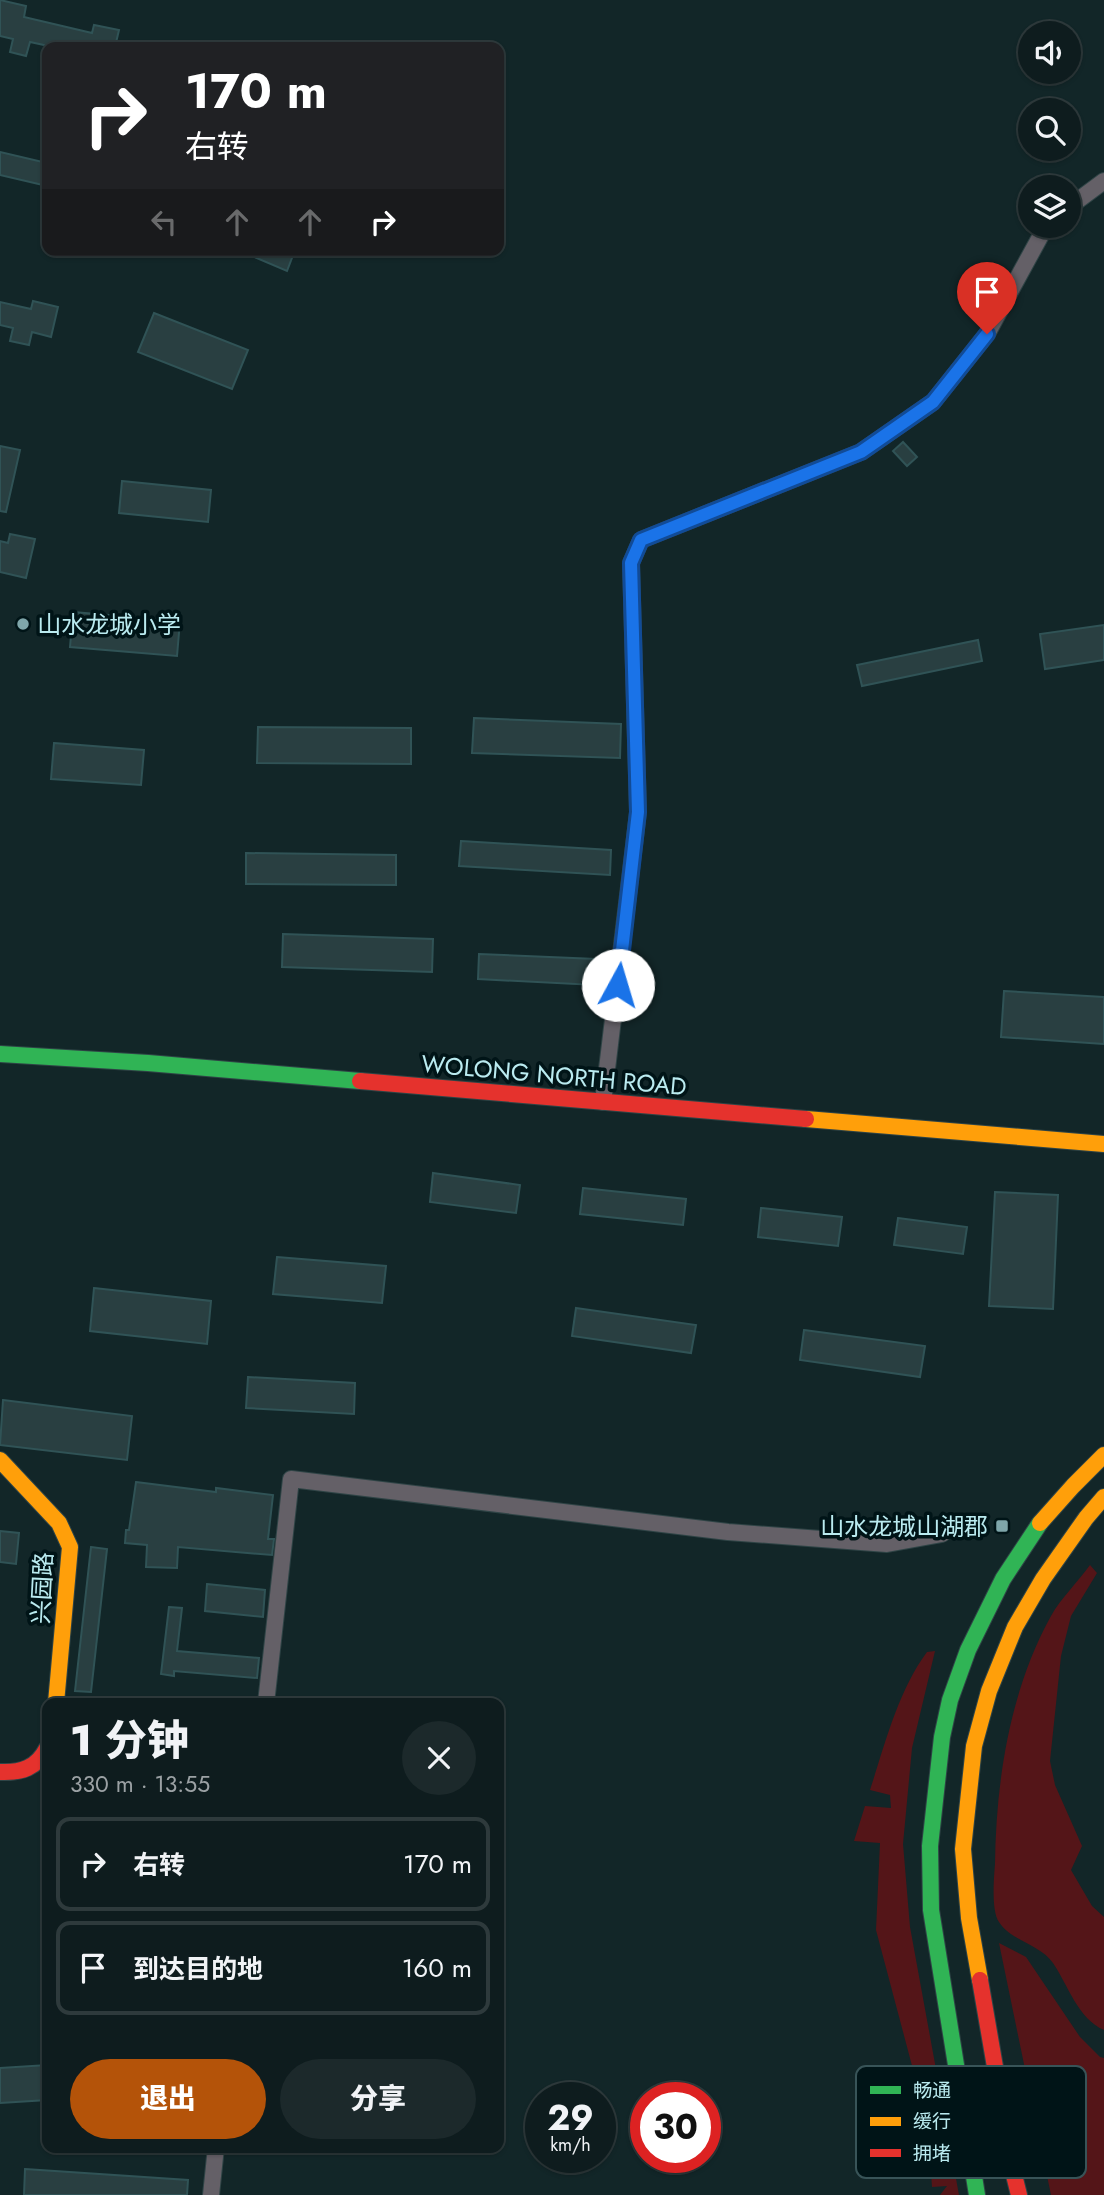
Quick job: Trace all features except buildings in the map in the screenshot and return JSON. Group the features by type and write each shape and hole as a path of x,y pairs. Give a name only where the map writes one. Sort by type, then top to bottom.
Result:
{"main road":[{"name":"WOLONG NORTH ROAD","path":"0,1054 148,1063 1104,1144"},
{"path":"956,2066 931,1910 930,1846 942,1737 950,1700 968,1650 1003,1579 1038,1526 1104,1455"},
{"name":"兴园路","path":"0,1460 59,1523 70,1547 56,1698"},
{"path":"995,2066 970,1918 963,1849 974,1746 989,1691 1015,1627 1050,1569 1104,1497"},
{"path":"0,1772 13,1773 34,1767 42,1755"},
{"path":"1015,2178 1019,2195"}],"street":[{"path":"1081,198 1104,181"},
{"path":"603,1102 638,812 631,563 641,540 861,452 933,402 987,334 1039,238"},
{"path":"267,1698 290,1479 728,1532 887,1544 942,1534"},
{"path":"211,2195 215,2153"}],"shaded area":[{"path":"1090,1565 1097,1573 1071,1616 1061,1656 1050,1761 1055,1785 1082,1846 1071,1870 1092,1906 1104,1917 1104,2030 1080,2010 1053,1963 1041,1951 1011,1934 999,1922 994,1894 1002,1768 1025,1674 1051,1616"},
{"path":"935,1651 912,1748 903,1844 910,1927 935,2066 912,2066 876,1930 880,1843 854,1841 865,1806 891,1808 890,1795 870,1790 893,1718 908,1684 927,1652"},
{"path":"999,1943 1026,1957 1080,2037 1104,2058 1104,2195 1051,2195 1047,2178 1086,2178 1086,2066 1024,2066"},
{"path":"931,2178 956,2178 959,2195 940,2195 947,2186 932,2187"}],"traffic: fast":[{"path":"0,1054 360,1081"},
{"path":"956,2066 931,1910 930,1846 942,1737 950,1700 968,1650 1003,1579 1040,1523"},
{"path":"974,2178 977,2195"}],"traffic: slow":[{"path":"806,1119 1104,1144"},
{"path":"1040,1523 1104,1455"},
{"path":"0,1460 59,1523 70,1547 56,1698"},
{"path":"980,1980 969,1918 963,1849 974,1746 989,1691 1015,1627 1043,1579 1104,1497"}],"traffic: jam":[{"path":"360,1081 806,1119"},
{"path":"0,1772 28,1768 42,1756"},
{"path":"980,1980 995,2066"},
{"path":"1015,2178 1019,2195"}],"place":[{"name":"山水龙城小学","path":"23,624"},
{"name":"山水龙城山湖郡","path":"1002,1526"}],"route":[{"path":"618,985 638,812 631,563 641,540 861,452 933,402 987,334"}]}
